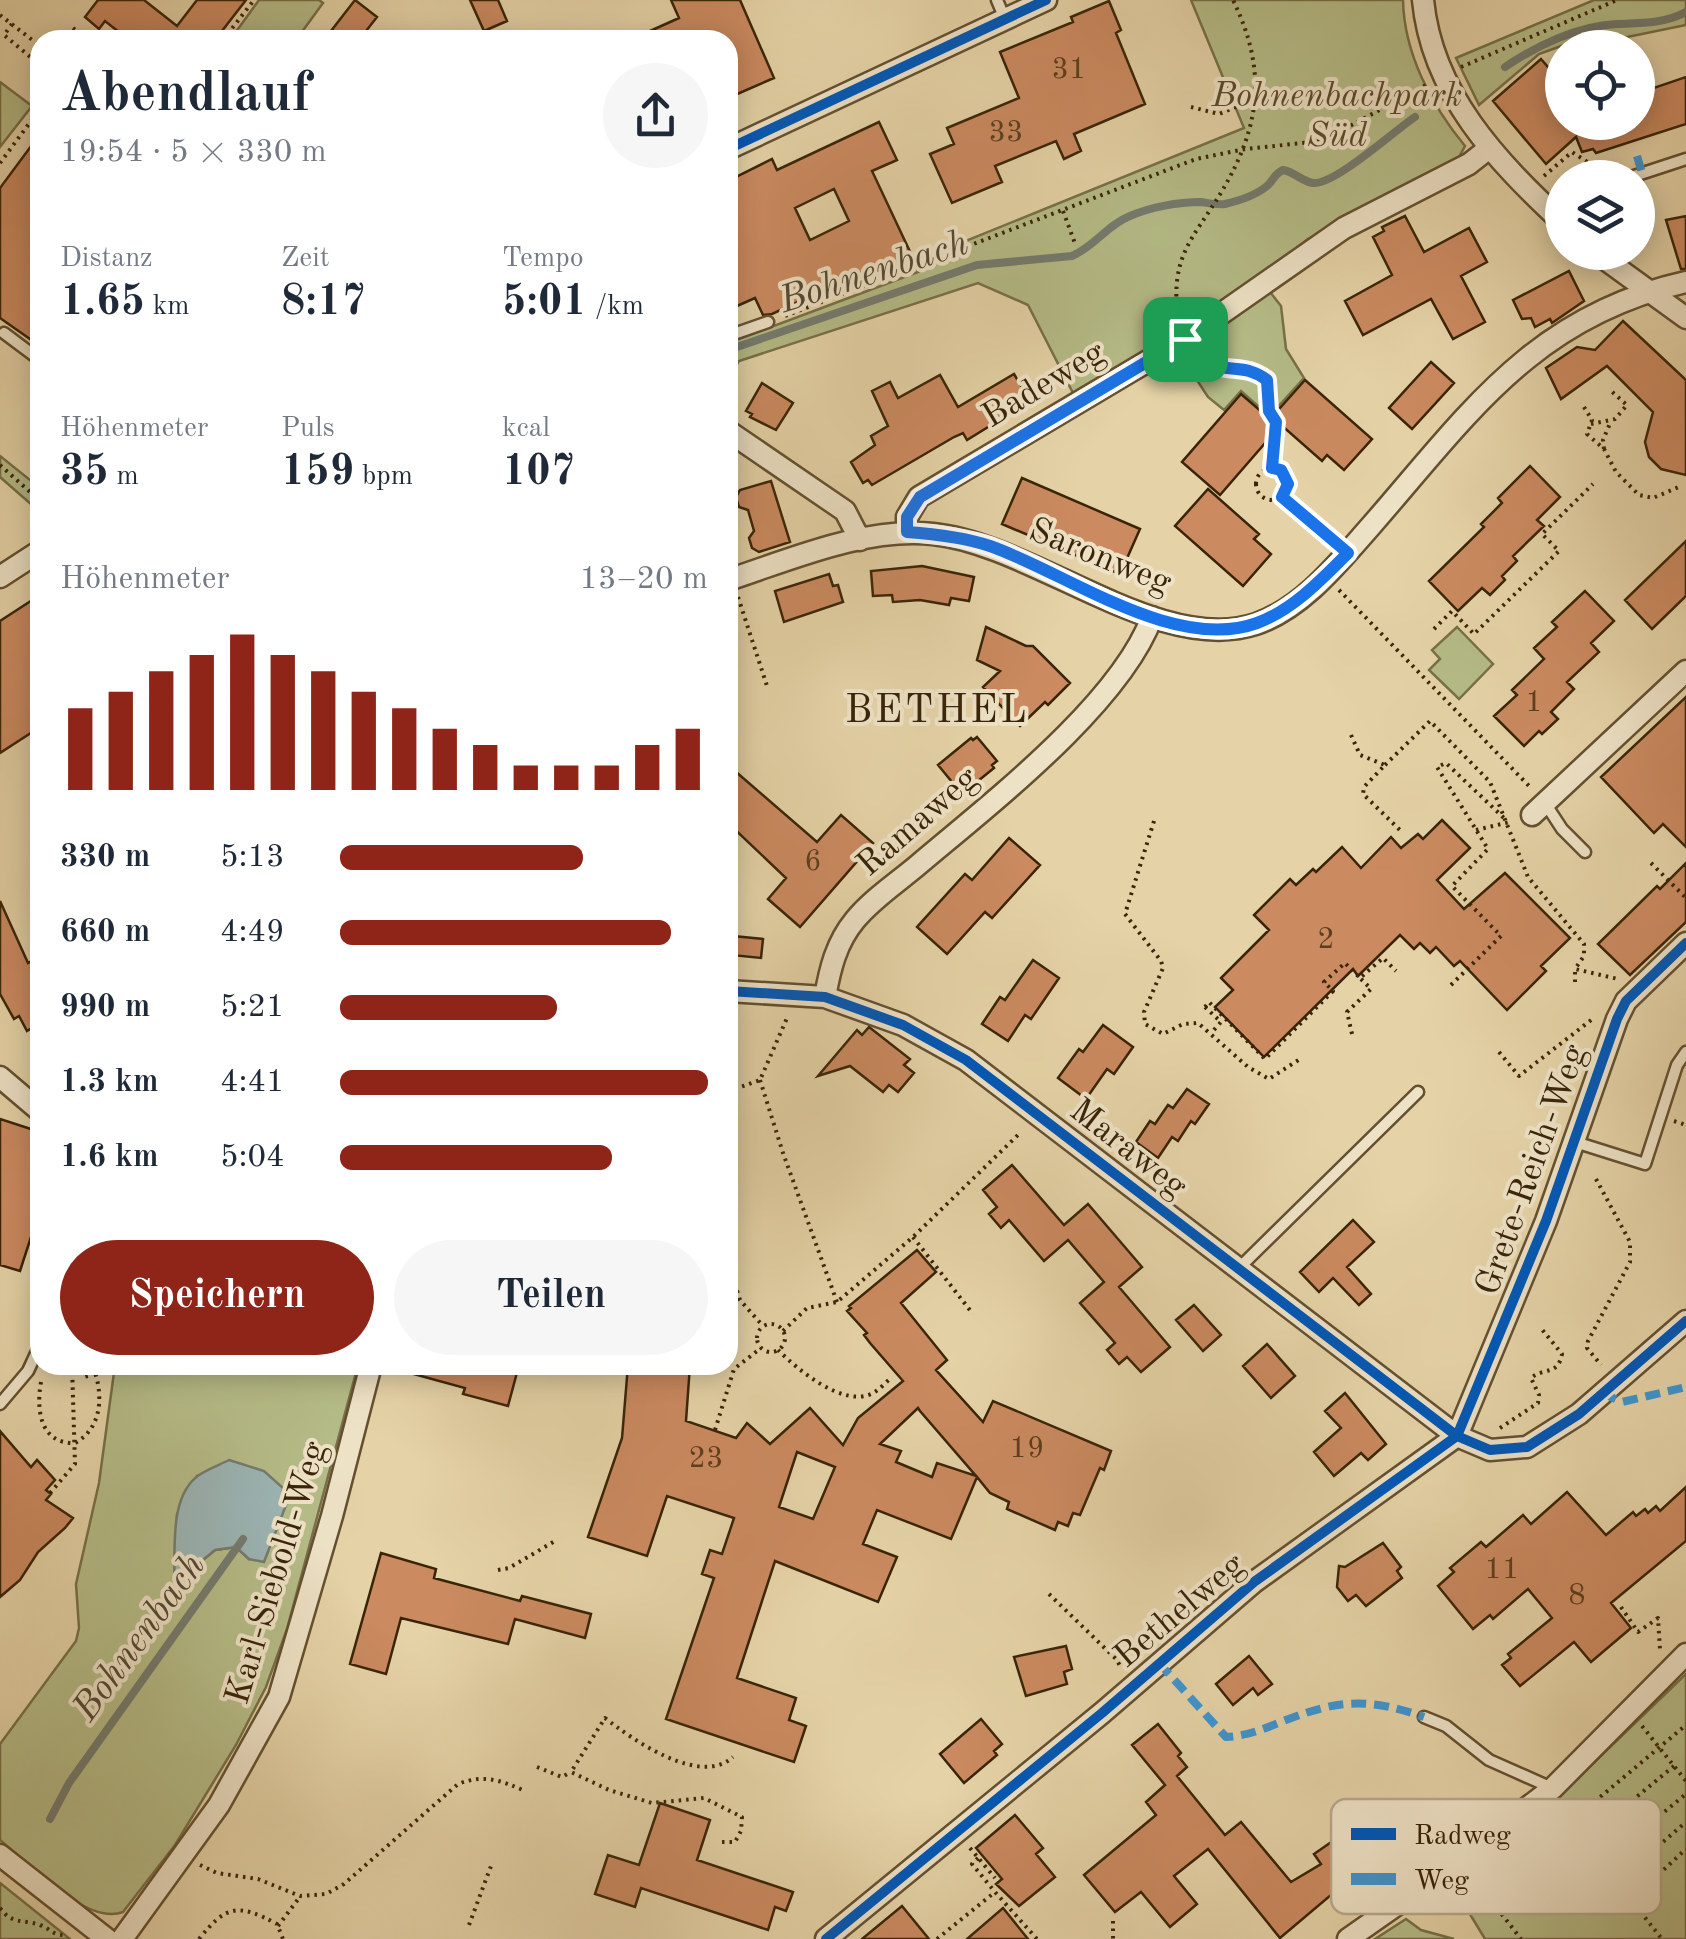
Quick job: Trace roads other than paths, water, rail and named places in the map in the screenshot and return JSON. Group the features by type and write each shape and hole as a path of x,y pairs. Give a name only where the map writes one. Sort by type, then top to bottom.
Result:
{"street":[{"path":"738,145 1001,10 1046,0"},
{"path":"1423,0 1425,23 1442,76 1488,149 1545,203"},
{"name":"Badeweg","path":"907,532 907,517 920,497 1185,339 1319,244 1468,164 1488,149"},
{"path":"1619,270 1686,318"},
{"name":"Saronweg","path":"738,577 860,540 907,532 936,534 989,546 1152,617 1189,626 1231,629 1255,624 1274,616 1326,576 1473,408 1525,357 1572,326 1648,292 1686,282"},
{"path":"738,439 845,511 860,540"},
{"path":"0,577 30,558"},
{"name":"Ramaweg","path":"825,997 831,962 855,920 1061,739 1123,670 1144,639 1152,617"},
{"path":"1538,809 1686,671"},
{"name":"Grete-Reich-Weg","path":"1458,1436 1546,1220 1617,1019 1636,992 1686,943"},
{"name":"Maraweg","path":"738,992 825,997 903,1025 966,1060 1458,1436"},
{"path":"0,1078 30,1103"},
{"path":"1458,1436 1490,1450 1527,1447 1579,1414 1686,1321"},
{"name":"Karl-Siebold-Weg","path":"122,1939 227,1792 280,1697 368,1375"},
{"name":"Bethelweg","path":"826,1939 958,1833 1254,1582 1458,1436"},
{"path":"1539,1799 1680,1660"},
{"path":"0,1855 100,1934"},
{"path":"1348,1939 1384,1914"}],"lane":[{"path":"1655,169 1686,159"},
{"path":"738,332 768,322"},
{"path":"4,332 30,352"},
{"path":"1538,809 1586,852"},
{"path":"1574,1142 1645,1164 1678,1065 1686,1052"},
{"path":"1237,1270 1418,1092"},
{"path":"0,1404 30,1366"},
{"path":"1424,1717 1446,1726 1489,1760 1553,1788"}],"water":[{"path":"229,1460 264,1471 283,1488 283,1499 288,1500 264,1562 249,1559 236,1547 215,1550 174,1584 176,1525 182,1497 199,1475"}],"waterway":[{"name":"Bohnenbach","path":"1505,67 1572,33 1601,26 1660,21 1686,12"},
{"name":"Bohnenbach","path":"738,347 977,265 1072,256 1130,216 1174,204 1236,201 1263,189 1283,170 1309,182 1323,181 1350,166 1415,117"},
{"name":"Bohnenbach","path":"50,1819 69,1783 243,1539"}],"district":[{"name":"BETHEL","path":"937,712"}],"park label":[{"name":"Bohnenbachpark Süd","path":"1337,116"}]}
